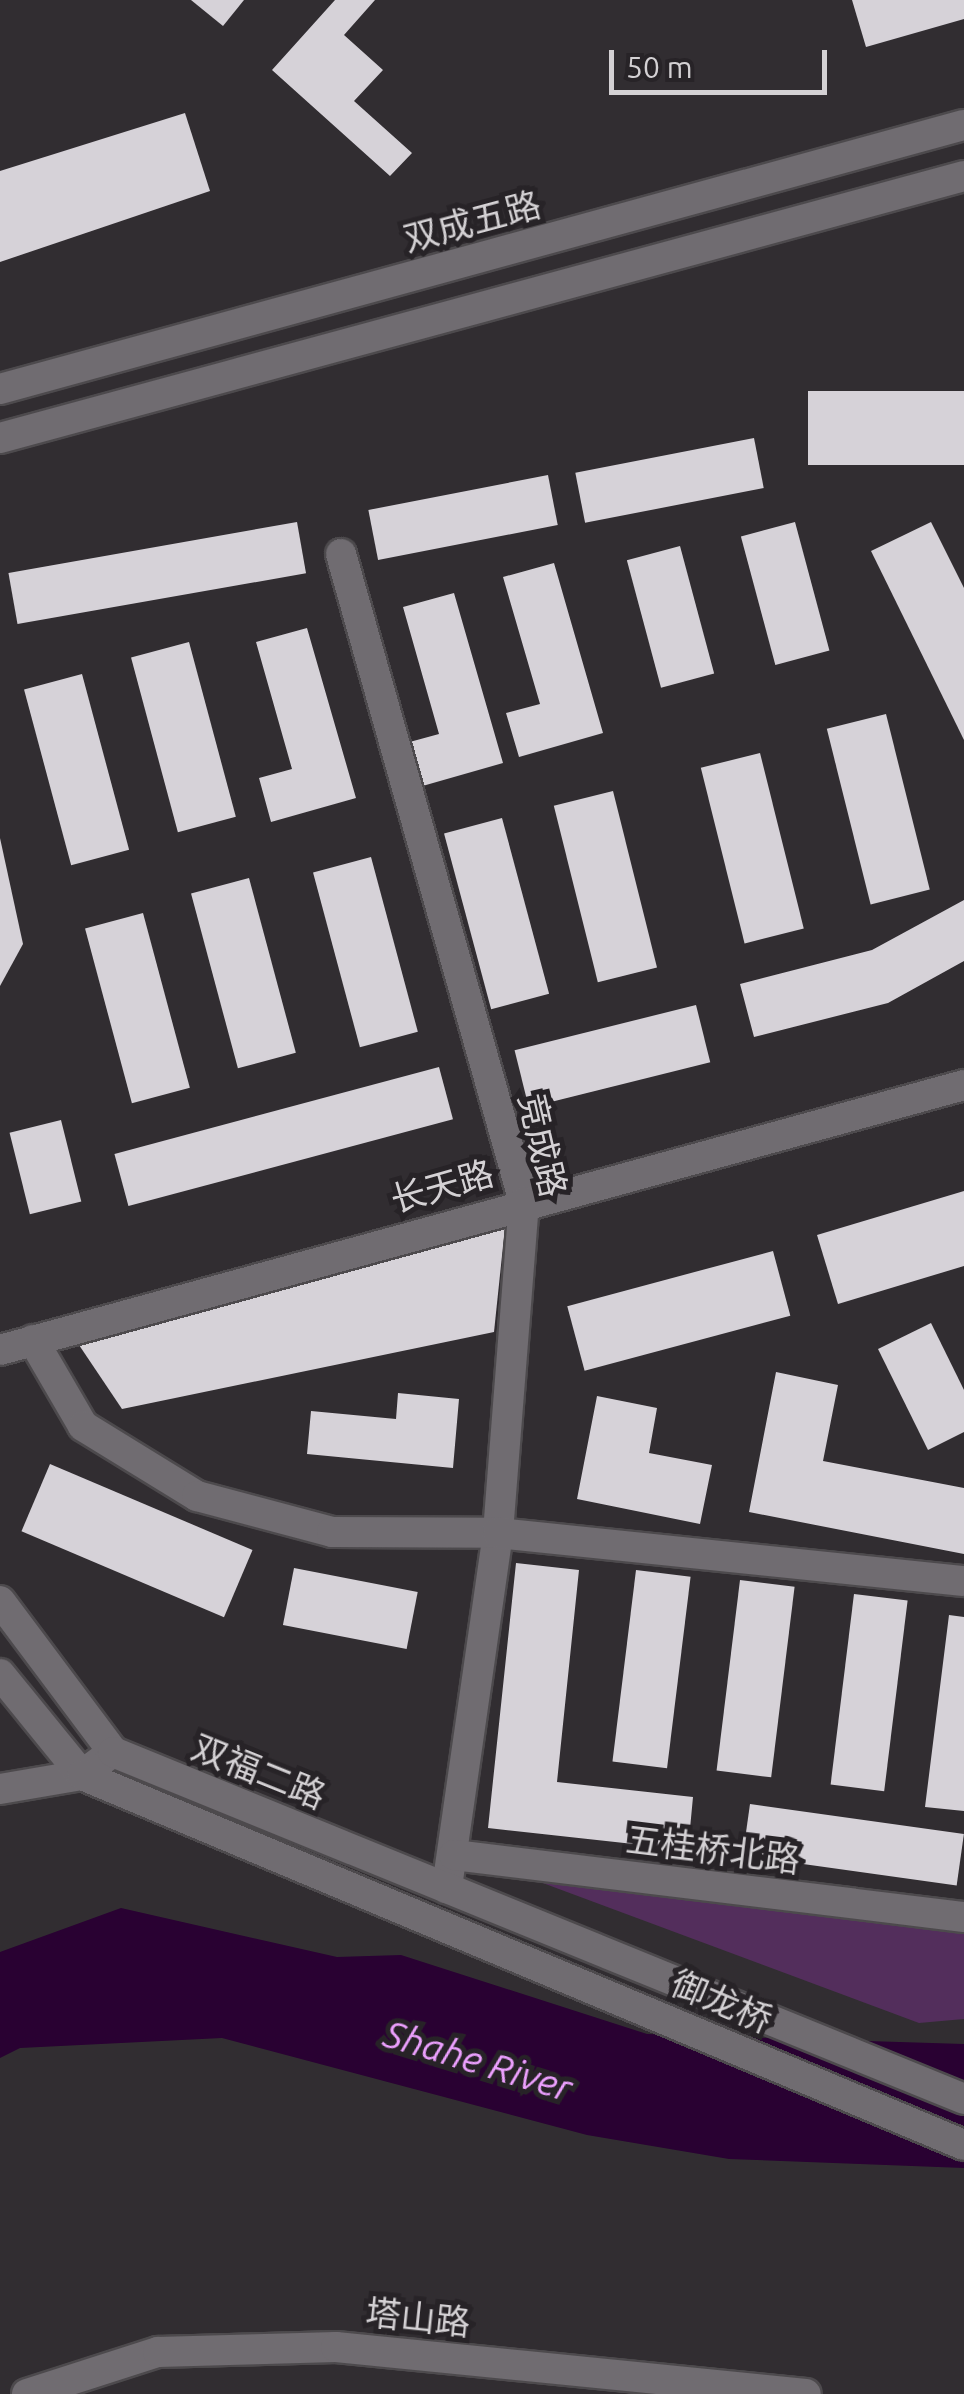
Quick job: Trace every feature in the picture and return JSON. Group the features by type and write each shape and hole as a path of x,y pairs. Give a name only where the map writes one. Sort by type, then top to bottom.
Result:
{"street":[{"name":"双成五路","path":"0,390 964,125"},
{"path":"0,438 964,176"},
{"name":"竞成路","path":"341,554 524,1202 498,1533 447,1888"},
{"name":"长天路","path":"0,1350 524,1202 964,1085"},
{"path":"33,1340 83,1426 197,1496 332,1532 498,1533 964,1581"},
{"path":"0,1602 113,1752 82,1775 0,1789"},
{"name":"双福二路","path":"0,1674 82,1775 450,1926"},
{"name":"双福二路","path":"113,1752 553,1930"},
{"name":"五桂桥北路","path":"454,1855 964,1916"},
{"name":"御龙桥","path":"450,1926 964,2145"},
{"name":"御龙桥","path":"553,1930 964,2099"},
{"name":"塔山路","path":"27,2394 158,2352 336,2347 806,2394"}],"shaded area":[{"path":"532,1879 964,1933 964,2019 919,2023"}],"water":[{"name":"Shahe River","path":"121,1908 337,1957 401,1955 647,2034 964,2044 964,2168 729,2159 587,2135 222,2038 20,2048 0,2058 0,1952"}],"building":[{"path":"191,0 244,0 223,26"},
{"path":"335,0 375,0 344,35 383,70 354,101 412,153 390,176 272,70"},
{"path":"852,0 964,0 964,19 866,47"},
{"path":"185,113 210,191 0,262 0,171"},
{"path":"808,391 964,391 964,465 808,465"},
{"path":"754,438 764,488 585,523 575,473"},
{"path":"548,475 558,525 378,560 368,510"},
{"path":"297,522 306,573 17,624 8,573"},
{"path":"795,522 829,650 775,665 741,536"},
{"path":"931,522 964,588 964,740 871,551"},
{"path":"680,546 714,674 661,688 627,560"},
{"path":"554,563 603,733 519,757 506,713 540,704 503,577"},
{"path":"454,593 503,763 419,787 406,743 439,734 403,607"},
{"path":"307,628 356,798 271,822 259,778 292,769 256,642"},
{"path":"189,642 236,817 178,832 131,658"},
{"path":"82,674 129,850 71,865 24,690"},
{"path":"886,714 930,890 871,904 827,729"},
{"path":"760,753 804,929 745,943 701,768"},
{"path":"613,791 657,968 598,982 554,806"},
{"path":"502,818 549,994 491,1009 444,834"},
{"path":"0,838 23,944 0,986"},
{"path":"371,857 418,1032 360,1047 313,873"},
{"path":"249,878 296,1053 238,1068 191,894"},
{"path":"964,900 964,961 888,1003 754,1037 740,984 872,950"},
{"path":"143,913 190,1088 132,1103 85,929"},
{"path":"696,1005 710,1062 529,1107 515,1050"},
{"path":"439,1067 453,1119 128,1206 114,1154"},
{"path":"61,1120 81,1202 30,1214 10,1133"},
{"path":"964,1191 964,1266 838,1304 817,1235"},
{"path":"505,1227 494,1332 122,1409 79,1345"},
{"path":"773,1251 790,1316 585,1371 567,1306"},
{"path":"931,1323 964,1390 964,1432 928,1450 878,1349"},
{"path":"776,1372 838,1385 823,1461 964,1488 964,1554 749,1512"},
{"path":"398,1393 459,1399 453,1468 307,1454 311,1411 396,1419"},
{"path":"597,1396 657,1408 649,1453 712,1465 700,1524 577,1499"},
{"path":"50,1464 253,1550 224,1617 21,1531"},
{"path":"516,1563 579,1570 557,1782 693,1797 688,1850 488,1828"},
{"path":"294,1568 418,1592 407,1649 283,1625"},
{"path":"636,1570 691,1577 667,1768 612,1762"},
{"path":"740,1580 795,1587 771,1777 717,1771"},
{"path":"854,1594 908,1601 884,1791 831,1785"},
{"path":"949,1615 964,1617 964,1811 925,1807"},
{"path":"750,1804 964,1834 957,1886 743,1855"}]}
